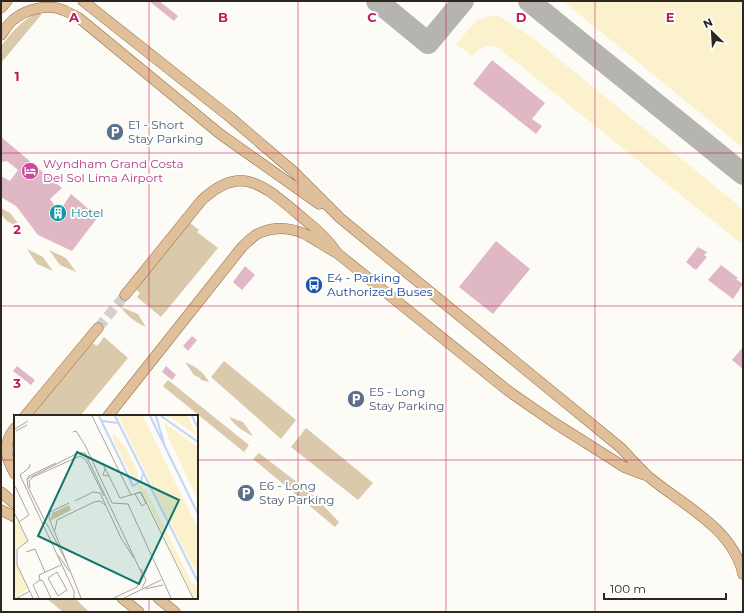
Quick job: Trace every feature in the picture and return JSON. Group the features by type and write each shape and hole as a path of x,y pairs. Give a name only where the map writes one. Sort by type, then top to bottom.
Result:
{"main road":[{"path":"1,8 7,1"},
{"path":"83,1 231,118 293,171 340,218"},
{"path":"1,34 12,21 29,11 42,8 52,7 64,10 79,18 220,134 286,182 340,218 621,448 649,477 705,519 720,533 738,560 743,574"},
{"path":"125,295 201,201 210,192 222,185 233,182 245,180 253,182 274,194 329,240 337,253"},
{"path":"109,415 242,247 261,232 285,228 305,234 326,248 337,253 507,390 552,422 624,466 649,477"},
{"path":"25,415 98,328"},
{"path":"14,429 7,440 6,451 10,465 14,472"},
{"path":"1,492 14,503"},
{"path":"1,510 14,516"},
{"path":"123,599 139,612"},
{"path":"159,599 175,612"}],"shaded area":[{"path":"40,12 41,15 1,63 1,46 13,31 23,22"},
{"path":"1,208 10,213 21,227 7,221 1,212"},
{"path":"189,222 199,230 197,232 218,248 161,317 137,297 140,293 135,289"},
{"path":"27,249 43,257 53,271 37,264"},
{"path":"49,250 66,258 76,272 60,265"},
{"path":"121,307 138,314 146,327 132,319"},
{"path":"104,337 128,358 81,415 32,415 91,342 97,346"},
{"path":"224,361 296,420 281,439 211,377"},
{"path":"185,362 199,370 209,382 201,380 194,375"},
{"path":"168,380 249,445 244,452 164,387 163,386"},
{"path":"229,417 243,422 253,436 240,428"},
{"path":"306,428 373,483 358,500 291,447"},
{"path":"259,453 311,493 339,522 335,527 253,459"},
{"path":"47,599 76,599 89,612 63,612"}],"sand":[{"path":"563,1 743,1 743,148"},
{"path":"495,15 501,17 533,38 743,209 743,245 497,47 490,46 483,48 472,56 456,44 477,20"}],"building":[{"path":"149,1 159,1 178,16 174,21"},
{"path":"492,60 545,103 532,119 542,126 536,134 473,84"},
{"name":"Hotel","path":"1,137 62,188 50,199 59,212 71,194 98,217 72,251 38,235 16,206 1,197 1,176 10,181 18,170 7,161 1,162"},
{"path":"496,241 530,269 493,314 459,287"},
{"path":"698,247 707,252 704,255 707,257 696,270 686,262"},
{"path":"721,265 738,278 736,279 743,284 733,299 708,280"},
{"path":"245,266 255,275 242,290 233,282"},
{"path":"192,336 197,340 188,351 183,346"},
{"path":"743,347 743,369 732,360"},
{"path":"17,366 35,380 31,385 13,371"},
{"path":"166,366 176,375 172,380 162,372"}],"taxiway":[{"path":"377,1 428,43 463,1"},
{"path":"529,1 743,174"}],"tunnel":[{"path":"98,328 125,295"}],"place":[{"name":"E1 - Short Stay Parking","path":"115,132"},
{"name":"Wyndham Grand Costa Del Sol Lima Airport","path":"30,171"},
{"name":"Hotel","path":"58,213"},
{"name":"E4 - Parking Authorized Buses","path":"314,285"},
{"name":"E5 - Long Stay Parking","path":"356,399"},
{"name":"E6 - Long Stay Parking","path":"246,493"}]}
